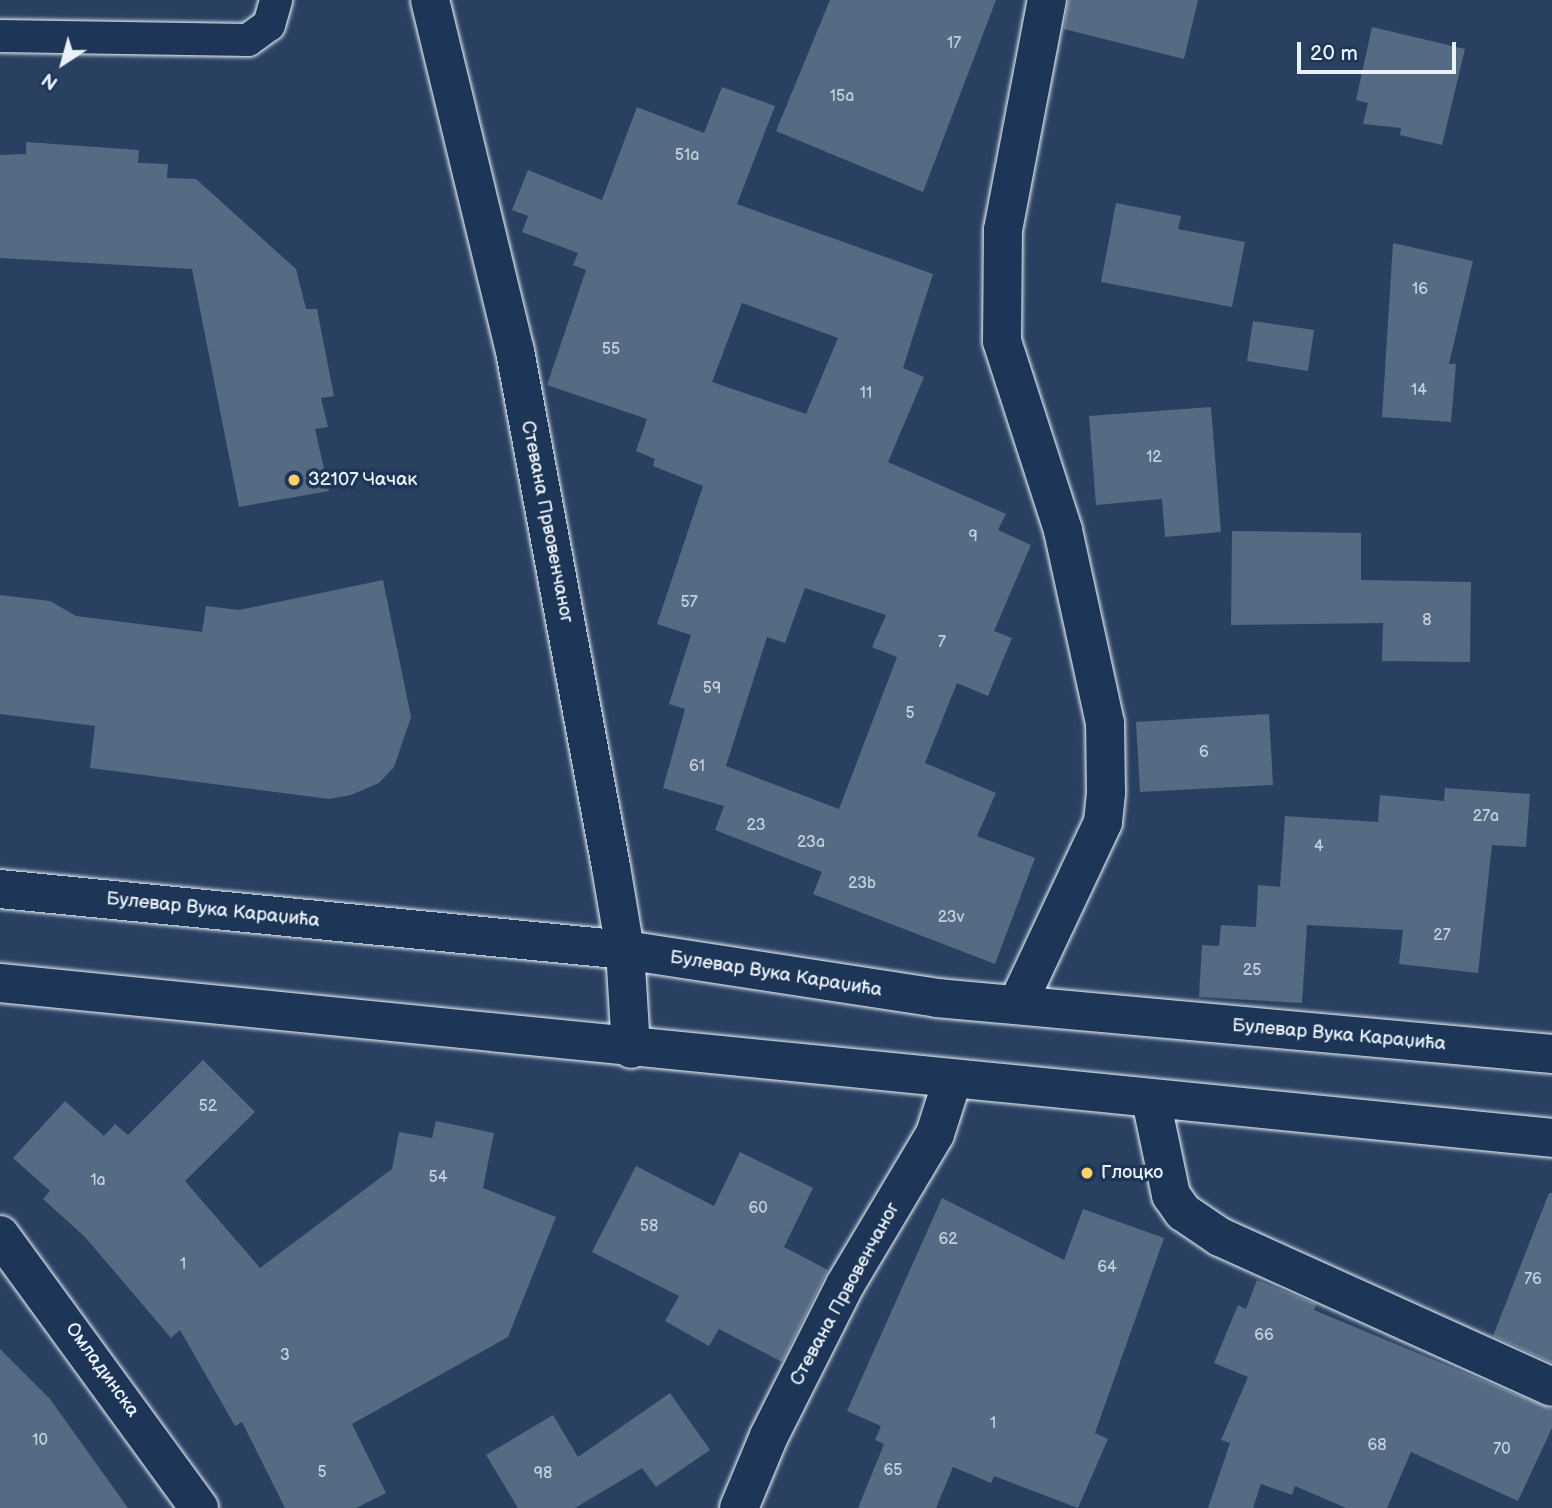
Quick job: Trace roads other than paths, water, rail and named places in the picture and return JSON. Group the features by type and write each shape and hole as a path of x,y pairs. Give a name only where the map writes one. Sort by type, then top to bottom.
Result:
{"street":[{"name":"Стевана Првовенчаног","path":"430,0 515,351 625,950 631,1049"},
{"path":"1017,1005 1103,822 1106,792 1105,723 1063,530 1002,341 1005,217 1047,0"},
{"name":"Булевар Вука Караџића","path":"0,888 625,950 1017,1005 1552,1054"},
{"path":"0,983 631,1049 1552,1138"},
{"name":"Стевана Првовенчаног","path":"739,1508 769,1436 845,1285 935,1134 952,1081"},
{"path":"1151,1100 1171,1195 1183,1212 1220,1237 1552,1387"},
{"name":"Омладинска","path":"0,1235 199,1508"}],"lane":[{"path":"0,37 248,40 269,25 276,0"}],"place":[{"name":"32107 Чачак","path":"294,480"},
{"name":"Глоцко","path":"1087,1173"}]}
